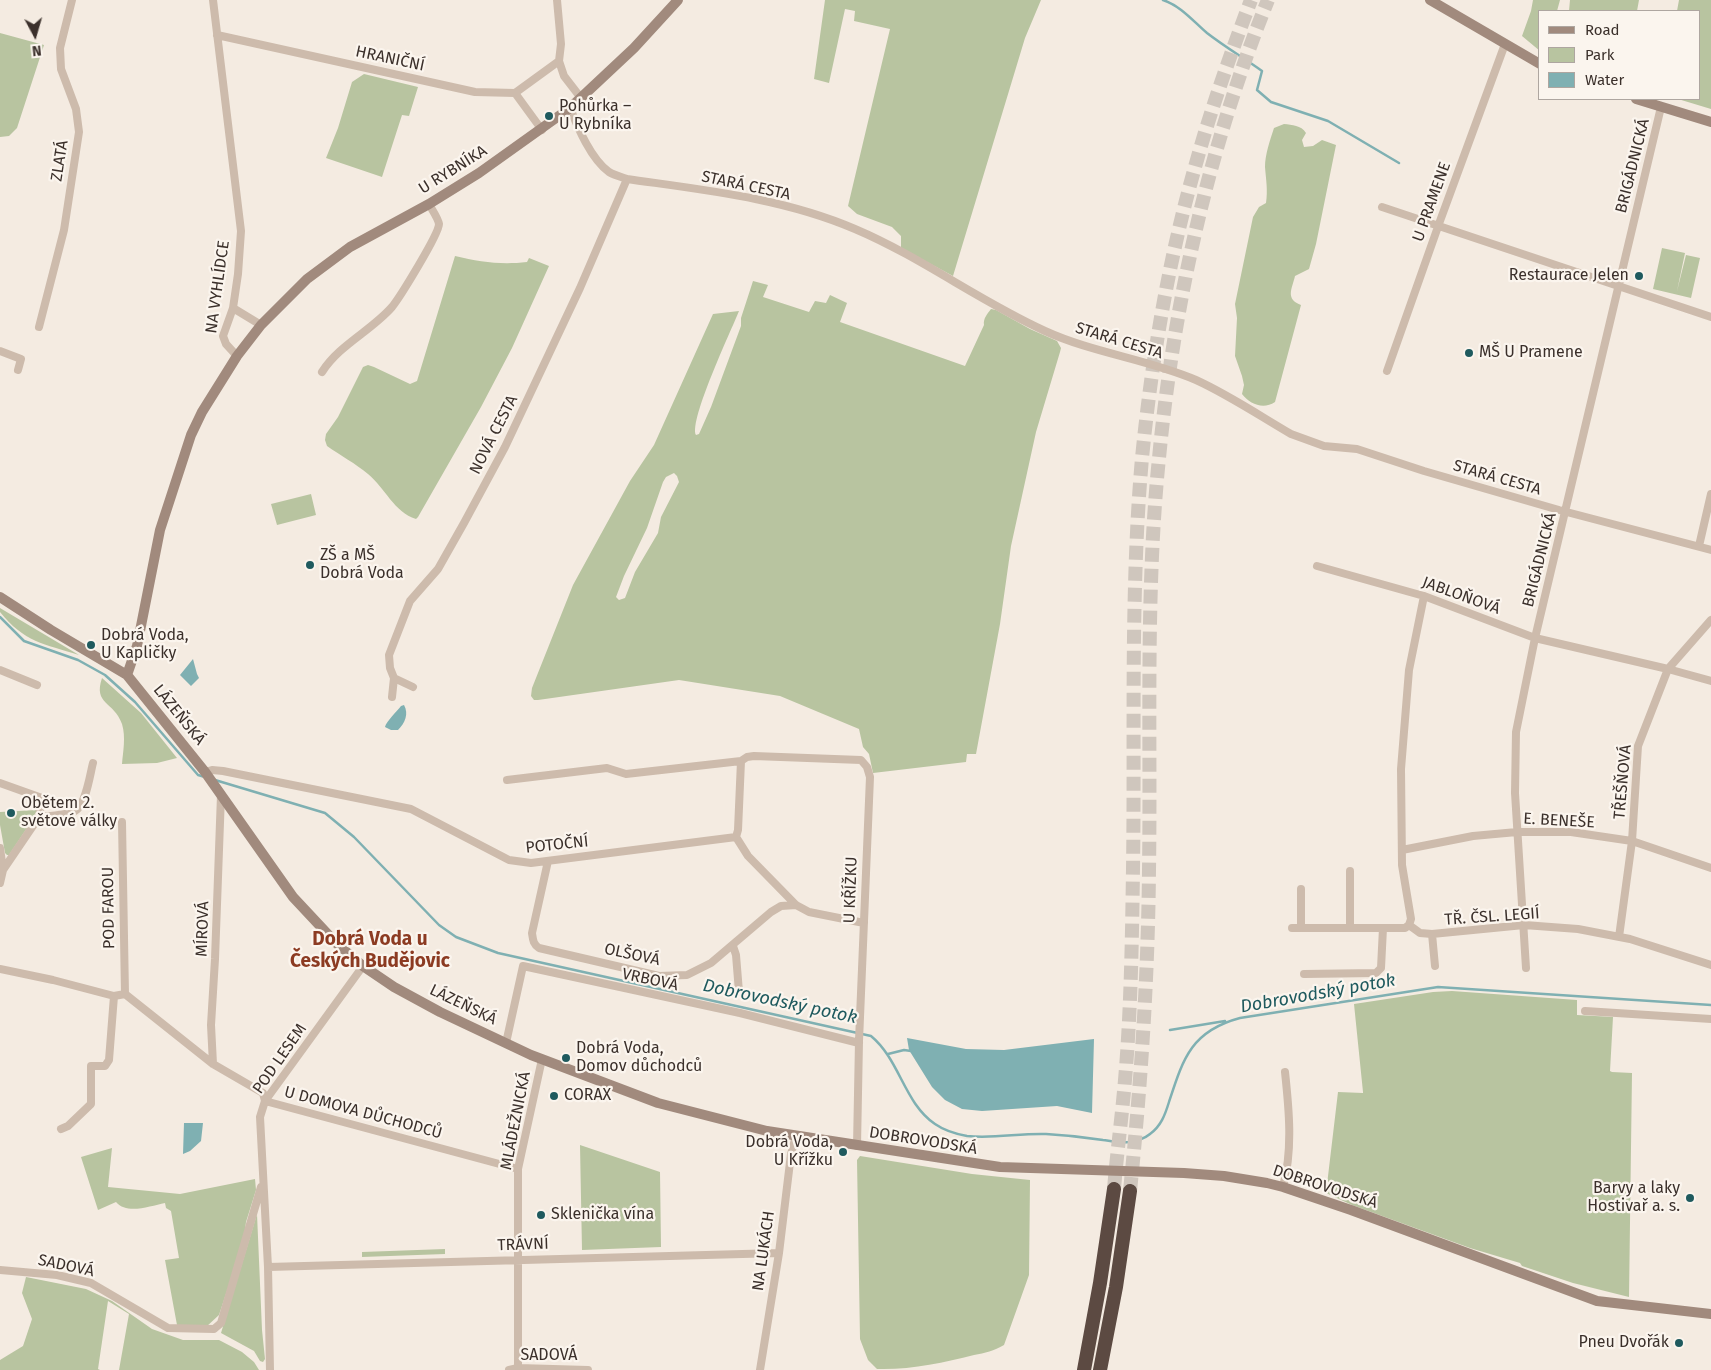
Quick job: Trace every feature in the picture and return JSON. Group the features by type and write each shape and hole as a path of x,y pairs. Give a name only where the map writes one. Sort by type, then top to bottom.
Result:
{"highway":[{"path":"1084,1370 1100,1283 1114,1188"},
{"path":"1100,1370 1116,1287 1130,1191"}],"street":[{"name":"ZLATÁ","path":"39,327 64,230 79,132 76,109 61,69 60,48 72,0"},
{"name":"NA VYHLÍDCE","path":"213,0 241,231 233,308 223,336 226,344 237,356"},
{"path":"557,0 561,44 559,61 564,76 581,98"},
{"name":"U RYBNÍKA","path":"237,356 261,325 307,279 350,247 429,204 479,173 542,130 570,108 634,48 678,0"},
{"path":"1430,0 1538,63"},
{"name":"HRANIČNÍ","path":"217,35 475,92 515,93"},
{"name":"U PRAMENE","path":"1387,371 1505,44"},
{"path":"542,130 515,93 559,61"},
{"path":"1639,100 1711,122"},
{"name":"BRIGÁDNICKÁ","path":"1526,968 1515,793 1516,732 1535,638 1661,107"},
{"name":"STARÁ CESTA","path":"570,108 578,127 600,164 611,173 627,179 742,196 845,225 894,248 1043,330 1086,346 1196,380 1305,440 1324,446 1357,449 1433,474 1565,512 1711,550"},
{"name":"NOVÁ CESTA","path":"392,698 394,678 390,668 389,656 410,601 438,568 506,447 580,288 627,179"},
{"path":"322,372 335,356 392,307 429,247 439,227 439,222 429,204"},
{"path":"1382,207 1711,317"},
{"path":"233,308 261,325"},
{"path":"0,351 21,359 18,370"},
{"path":"127,675 136,646 160,530 191,435 202,412 237,356"},
{"path":"1699,546 1711,494"},
{"name":"JABLOŇOVÁ","path":"1317,566 1424,596 1535,638 1668,669 1711,682"},
{"path":"1292,928 1405,928 1409,925 1410,919 1402,865 1401,794 1403,734 1409,670 1424,596"},
{"name":"LÁZEŇSKÁ","path":"0,597 127,675 214,784 292,897 336,943 363,966 394,986 440,1012 542,1059 658,1103 767,1131 858,1146"},
{"name":"TŘEŠŇOVÁ","path":"1619,936 1632,841 1638,746 1668,669 1711,620"},
{"path":"0,670 37,685"},
{"path":"394,678 413,687"},
{"name":"U KŘÍŽKU","path":"507,780 607,768 626,774 741,762 747,757 754,756 861,760 867,767 870,777 859,1042 858,1146"},
{"path":"741,762 738,830 736,837 748,856 796,905 809,912 864,923"},
{"path":"39,818 74,811 79,806 86,790 93,763"},
{"name":"POTOČNÍ","path":"205,772 212,770 411,809 509,860 531,863 736,837"},
{"path":"0,783 42,798 39,818 3,870"},
{"name":"MÍROVÁ","path":"213,1064 211,1025 221,795"},
{"name":"POD FAROU","path":"122,822 125,994"},
{"name":"E. BENEŠE","path":"1402,850 1473,836 1517,832 1571,832 1632,841 1711,868"},
{"path":"0,848 3,870 0,883"},
{"name":"OLŠOVÁ","path":"548,861 532,933 533,943 539,948 659,976 686,975 711,963 771,912 781,906 796,905"},
{"path":"1350,871 1350,928"},
{"path":"1301,889 1301,928"},
{"name":"TŘ. ČSL. LEGIÍ","path":"1409,925 1420,933 1432,934 1524,926 1578,929 1619,936 1711,965"},
{"path":"1304,974 1376,973 1381,968 1383,928"},
{"path":"1432,934 1435,966"},
{"path":"733,946 736,955 739,992"},
{"name":"POD LESEM","path":"270,1370 268,1267 260,1117 265,1101 363,966"},
{"name":"VRBOVÁ","path":"506,1043 523,966 740,1013 859,1042"},
{"path":"0,969 53,980 114,996 125,994"},
{"name":"U DOMOVA DŮCHODCŮ","path":"125,994 213,1064 263,1092 265,1101 518,1169"},
{"path":"61,1129 68,1126 90,1104 91,1066 105,1066 109,1060 114,996"},
{"path":"1585,1011 1711,1019"},
{"name":"MLÁDEŽNICKÁ","path":"518,1368 518,1169 542,1059"},
{"path":"1284,1183 1289,1126 1285,1072"},
{"name":"NA LUKÁCH","path":"760,1370 779,1253 791,1154 796,1136"},
{"name":"DOBROVODSKÁ","path":"858,1146 1000,1167 1208,1175 1284,1183 1351,1210 1597,1301 1711,1314"},
{"name":"POD LESEM","path":"225,1309 262,1182"},
{"name":"TRÁVNÍ","path":"268,1267 779,1253"},
{"name":"SADOVÁ","path":"0,1270 57,1275 91,1283 168,1328 214,1329 221,1323 225,1309"},
{"name":"SADOVÁ","path":"509,1370 518,1368 588,1370"}],"green space":[{"path":"825,0 1041,0 1025,38 953,276 901,248 901,236 892,227 857,214 848,206 890,29 854,21 855,11 845,9 829,83 814,79"},
{"path":"1533,0 1560,0 1557,10 1538,10 1538,49 1522,36"},
{"path":"1570,0 1639,0 1637,10 1569,10"},
{"path":"1679,0 1711,0 1711,109 1681,100 1701,100 1701,10 1677,10"},
{"path":"0,33 44,45 17,128 9,136 0,137"},
{"path":"364,74 418,87 409,116 402,115 382,177 326,158 338,128 352,82"},
{"path":"1284,124 1296,126 1304,130 1306,133 1302,140 1304,147 1313,146 1322,140 1336,145 1316,244 1309,269 1295,276 1291,289 1291,297 1296,303 1301,305 1275,402 1261,406 1249,401 1242,394 1244,385 1235,356 1237,318 1235,304 1253,217 1259,207 1266,203 1265,167 1268,148 1274,128"},
{"path":"1662,248 1685,253 1677,291 1686,255 1700,258 1691,298 1653,289"},
{"path":"455,256 499,263 527,262 529,258 549,266 512,348 481,407 416,519 402,511 368,474 327,446 325,440 326,434 338,417 363,367 368,365 374,367 410,384 417,381"},
{"path":"753,281 768,285 763,297 809,312 815,301 826,303 830,295 847,303 840,322 965,366 991,309 1057,341 1061,348 1036,432 1011,546 1000,624 976,754 967,754 966,762 873,773 869,754 863,747 859,729 780,696 679,680 538,700 534,700 531,696 532,688 573,585 630,481 654,445 713,314 739,311 704,394 696,426 696,435 699,434 711,407 741,326 741,318","holes":["674,473 679,482 661,517 658,533 635,572 625,598 619,600 616,597 647,528 663,482 666,477"]},
{"path":"311,494 316,515 277,525 271,504"},
{"path":"0,608 79,655 35,641 26,636 9,622 0,612"},
{"path":"102,678 141,713 177,758 157,763 122,764 124,734 122,724 114,711 102,698 100,687"},
{"path":"37,810 9,855 7,855 0,825 0,812"},
{"path":"1452,991 1577,1000 1577,1015 1613,1017 1610,1071 1632,1073 1629,1297 1573,1283 1522,1266 1520,1263 1470,1248 1352,1205 1326,1193 1338,1092 1363,1093 1354,1004 1433,992"},
{"path":"580,1145 660,1172 661,1247 582,1250"},
{"path":"112,1148 108,1187 180,1194 255,1179 256,1190 246,1222 244,1239 219,1315 206,1327 177,1325 165,1260 179,1258 171,1211 166,1208 165,1203 132,1209 121,1206 116,1202 98,1210 81,1157"},
{"path":"860,1156 972,1174 1030,1180 1029,1275 1004,1345 986,1353 914,1367 877,1369 868,1360 860,1339 857,1160"},
{"path":"257,1214 265,1359 263,1362 260,1361 254,1351 221,1333"},
{"path":"445,1249 445,1254 362,1257 362,1252"},
{"path":"26,1277 86,1289 112,1301 152,1329 183,1340 219,1340 242,1352 254,1362 259,1370 119,1370 129,1314 108,1301 98,1369 100,1370 0,1370 0,1360 23,1346 32,1319 22,1293"}],"water":[{"path":"193,659 199,678 191,686 180,675"},
{"path":"404,705 406,715 398,730 391,730 385,727 387,722"},
{"path":"907,1038 966,1049 1004,1050 1094,1039 1092,1113 1057,1106 982,1111 962,1109 945,1100 932,1087 909,1050"},
{"path":"184,1123 203,1123 201,1141 190,1151 183,1154"}],"waterway":[{"path":"1163,0 1181,10 1207,33 1262,71 1257,90 1271,102 1328,121 1399,163"},
{"name":"Dobrovodský potok","path":"0,617 24,641 78,660 105,675 135,702 198,775 205,777"},
{"name":"Dobrovodský potok","path":"215,780 325,813 354,837 439,925 456,937 498,953 871,1036 889,1057 916,1105 925,1115 943,1129 967,1136 987,1137 1046,1134 1122,1142 1132,1142 1148,1136 1162,1120 1179,1073 1191,1049 1210,1031 1240,1018 1438,987 1711,1005"},
{"path":"1170,1030 1225,1021"},
{"path":"888,1054 904,1050 911,1051"}],"tunnel":[{"path":"1114,1189 1125,1080 1130,1001 1133,869 1134,612 1138,509 1146,420 1156,345 1178,233 1215,100 1251,0"},
{"path":"1130,1191 1141,1070 1147,951 1150,612 1159,458 1174,341 1197,225 1228,111 1268,0"}],"place":[{"name":"Pohůrka – U Rybníka","path":"549,116"},
{"name":"Restaurace Jelen","path":"1639,276"},
{"name":"MŠ U Pramene","path":"1469,353"},
{"name":"ZŠ a MŠ Dobrá Voda","path":"310,565"},
{"name":"Dobrá Voda, U Kapličky","path":"91,645"},
{"name":"Obětem 2. světové války","path":"11,813"},
{"name":"Dobrá Voda, Domov důchodců","path":"566,1058"},
{"name":"CORAX","path":"554,1096"},
{"name":"Dobrá Voda, U Křížku","path":"843,1152"},
{"name":"Barvy a laky Hostivař a. s.","path":"1690,1198"},
{"name":"Sklenička vína","path":"541,1215"},
{"name":"Pneu Dvořák","path":"1679,1343"}],"district":[{"name":"Dobrá Voda u Českých Budějovic","path":"370,951"}]}
